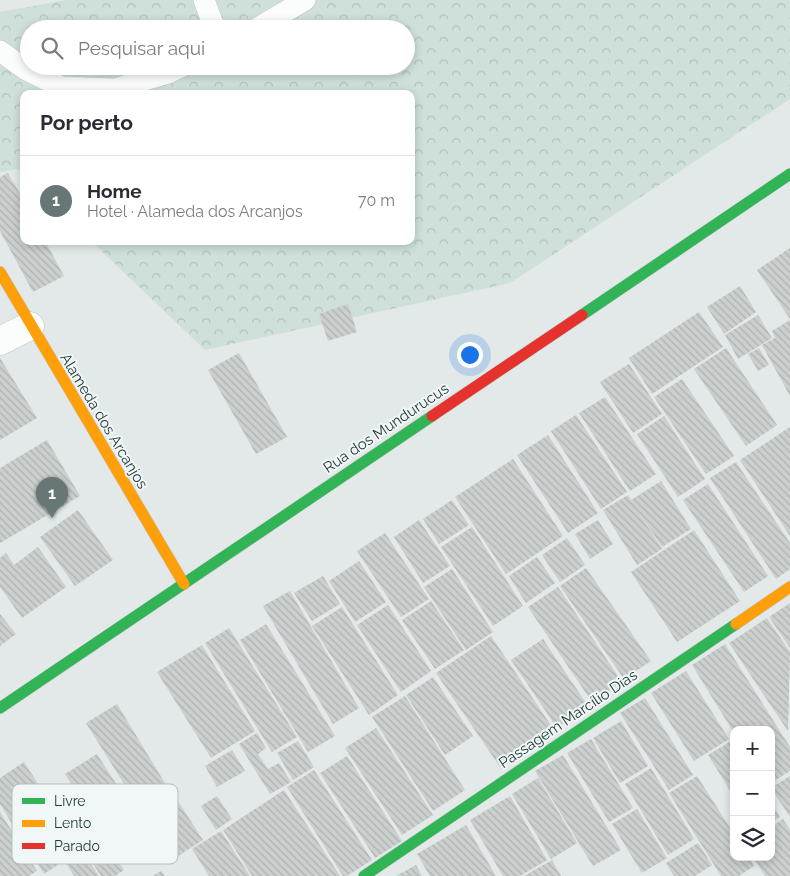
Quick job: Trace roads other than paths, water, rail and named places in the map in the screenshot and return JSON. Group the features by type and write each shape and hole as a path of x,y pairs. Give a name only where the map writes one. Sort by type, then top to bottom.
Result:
{"street":[{"name":"Rua dos Mundurucus","path":"0,708 790,174"},
{"name":"Alameda dos Arcanjos","path":"0,272 30,326 184,584"},
{"path":"0,341 30,326"},
{"name":"Passagem Marcílio Dias","path":"364,876 790,587"}],"lane":[{"path":"204,0 212,20"},
{"path":"271,20 305,0"},
{"path":"0,51 20,65"},
{"path":"37,75 62,87 115,89 161,75"}],"place":[{"name":"Home","path":"52,518"}]}
